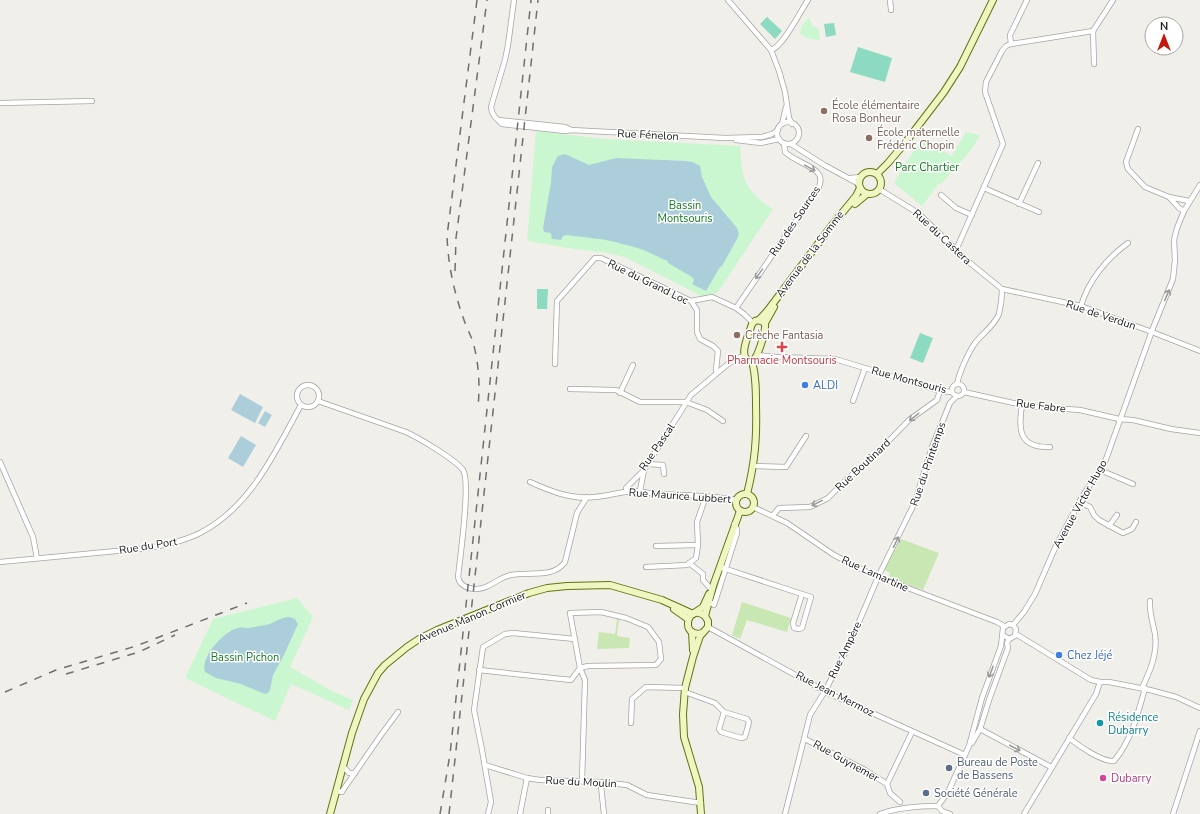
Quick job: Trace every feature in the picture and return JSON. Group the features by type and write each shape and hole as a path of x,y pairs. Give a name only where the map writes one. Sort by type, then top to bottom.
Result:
{"street":[{"name":"Rue Fénelon","path":"514,0 505,60 491,107 492,112 499,120 565,127 571,130 725,138 762,137 772,134 778,130"},
{"path":"728,0 770,50 779,71 786,97 789,118 798,131 798,138 791,144"},
{"path":"770,50 774,50 782,43 808,0"},
{"path":"890,0 891,10"},
{"path":"876,174 906,143 944,92 960,67 993,0"},
{"path":"1011,44 1010,35 1027,0"},
{"path":"1094,64 1093,31 1113,0"},
{"path":"956,250 1004,144 985,92 986,82 1002,51 1006,46 1011,44 1093,31"},
{"path":"786,97 786,107 782,124 778,130 779,139 784,143 791,144 824,165 860,183 867,194 874,193 881,186 881,180 876,174 868,172 860,183"},
{"path":"0,103 92,101"},
{"path":"782,124 792,124"},
{"path":"1138,129 1126,162 1128,169 1145,187 1169,197 1189,201"},
{"name":"Rue Fénelon","path":"725,138 761,143 779,139"},
{"path":"796,140 800,150"},
{"name":"Rue des Sources","path":"736,308 819,187 821,179 817,172 792,158 785,152 784,143"},
{"path":"1020,204 1038,163"},
{"name":"Avenue de la Somme","path":"759,322 856,196 860,183"},
{"name":"Avenue Victor Hugo","path":"1013,625 1024,612 1035,594 1055,548 1104,462 1173,279 1175,260 1174,240 1177,228 1184,210 1200,186"},
{"path":"984,188 1039,212"},
{"name":"Rue du Castera","path":"879,189 918,213 970,263 1002,289"},
{"name":"Avenue de la Somme","path":"759,322 771,312 839,222 859,199 867,194"},
{"path":"941,195 956,208 972,215"},
{"path":"1169,197 1179,208 1184,210"},
{"path":"1081,306 1086,292 1098,273 1109,259 1128,243"},
{"name":"Rue du Grand Loc","path":"555,364 557,301 595,258 601,258 691,301 697,310 697,332 700,339 713,346 718,351 716,370 718,372"},
{"path":"957,384 963,386 964,392 957,396 952,392 953,386 957,384 958,376 974,344 993,324 998,315 1002,289"},
{"name":"Rue de Verdun","path":"1002,289 1081,306 1200,351"},
{"path":"691,301 712,297 736,308 759,322 765,329 757,354 752,361"},
{"path":"752,361 748,361 744,356 744,349 759,322"},
{"name":"Rue Montsouris","path":"757,354 776,357 836,359 940,390 952,392"},
{"name":"Rue Pascal","path":"626,491 626,488 644,470 691,395 728,364 744,356"},
{"path":"747,494 756,454 757,428 756,377 752,361"},
{"path":"620,392 634,365"},
{"name":"Rue Montsouris","path":"853,402 866,368"},
{"path":"307,385 317,390 319,397 318,401 311,407 304,407 301,405 297,395 300,388 307,385"},
{"path":"570,389 616,390 640,402 686,402 707,410 724,421"},
{"name":"Rue Boutinard","path":"773,515 779,508 810,506 828,498 874,456 910,420 937,400 940,390"},
{"name":"Rue Fabre","path":"964,392 1022,405 1080,410 1200,434"},
{"name":"Rue du Printemps","path":"878,577 915,502 932,447 950,403 957,396"},
{"path":"318,401 406,432 424,442 462,469 465,475 466,494 458,577 459,582 464,587 486,587 501,578 511,575 549,573 561,569 565,562 577,513 587,497"},
{"name":"Rue du Port","path":"0,562 148,548 171,544 201,533 232,511 251,490 301,405"},
{"path":"1022,405 1020,433 1023,438 1037,446 1050,447"},
{"path":"754,466 786,467 806,436"},
{"path":"0,462 33,537 37,558"},
{"path":"648,464 663,465 664,474"},
{"path":"640,491 644,470"},
{"path":"1100,470 1133,484"},
{"name":"Rue Maurice Lubbert","path":"530,482 561,494 587,497 626,491 640,491 655,494 706,496 736,500"},
{"path":"747,494 753,500 753,507 746,512 740,511 736,507 736,500 740,496 747,494"},
{"path":"646,567 687,565 696,558 698,545 697,522 706,496"},
{"path":"1080,502 1090,507 1094,515 1099,520 1123,533 1132,529 1136,522"},
{"name":"Rue Lamartine","path":"753,507 773,515 834,555 878,577 1004,626"},
{"path":"705,616 712,604 734,524 740,511"},
{"path":"1109,526 1117,515"},
{"path":"656,546 698,545"},
{"path":"689,563 703,574 703,580 712,588 712,611"},
{"path":"693,658 692,632 688,626 690,617 703,607 723,568"},
{"path":"723,568 802,594 811,597 802,628 799,629 794,628 793,623 802,594"},
{"name":"Rue Ampère","path":"785,814 810,715 825,691 850,643 878,577"},
{"name":"Avenue Manon Cormier","path":"330,814 357,714 371,685 385,665 407,647 420,639 437,630 512,599 547,588 588,584 610,585 653,598 690,617"},
{"path":"1069,738 1081,747 1109,762 1114,761 1119,756 1135,725 1143,688 1155,653 1155,636 1149,608 1150,601"},
{"path":"479,670 571,680 580,668 588,666 656,665 661,659 660,642 648,627 626,618 601,612 570,612 580,668 585,680 582,781"},
{"path":"690,617 699,613 705,616 708,621 708,626 699,638 693,658 685,690 683,714 684,737 695,774 701,814"},
{"path":"970,746 982,698 1001,646 1004,626 1009,624 1013,625 1016,629 1016,634"},
{"name":"Rue Jean Mermoz","path":"708,626 825,691 965,756"},
{"path":"692,632 697,634 702,633"},
{"path":"488,814 491,802 474,710 483,647 505,634 513,633 574,639"},
{"path":"938,806 948,792 970,746 980,729 1008,648 1007,643 1009,639 1016,634"},
{"path":"1016,634 1091,680 1143,688 1176,697 1200,708"},
{"path":"1003,635 1009,639"},
{"path":"1024,814 1096,694 1100,682"},
{"path":"631,722 632,699 646,687 685,690 715,702 724,712 747,719 749,722 745,737 741,738 721,732 719,729 724,712"},
{"path":"337,791 342,792 392,718 398,712"},
{"path":"980,729 1051,767"},
{"path":"1173,814 1200,731"},
{"path":"887,784 912,732"},
{"name":"Rue Guynemer","path":"805,739 865,770 887,784 890,793 900,802"},
{"path":"343,766 349,774 355,773"},
{"name":"Rue du Moulin","path":"485,766 527,778 540,780 600,782 627,785 647,795 700,803"},
{"path":"520,814 527,778"},
{"path":"600,782 604,814"},
{"path":"880,814 906,807 938,806"},
{"path":"938,806 942,811 950,814"}],"green space":[{"path":"767,17 782,31 775,39 760,24"},
{"path":"809,17 812,26 819,29 820,40 809,39 800,34 802,26"},
{"path":"834,23 836,35 826,37 824,24"},
{"path":"858,47 892,58 885,82 850,72"},
{"name":"Bassin Montsouris","path":"536,131 604,139 740,146 742,169 748,186 764,203 773,209 718,292 705,298 625,257 603,252 527,241"},
{"name":"Parc Chartier","path":"966,132 980,135 972,149 941,184 939,183 922,206 894,183 920,140 952,156"},
{"path":"537,289 548,289 547,309 537,309"},
{"path":"920,333 933,338 923,363 910,358"},
{"path":"901,539 939,553 923,590 888,578 890,573 884,570"},
{"name":"Bassin Pichon","path":"297,598 313,617 290,667 332,691 353,700 349,710 291,684 275,721 185,678 213,619"},
{"path":"742,602 791,618 787,632 747,620 740,639 732,635"},
{"path":"617,619 619,619 617,636 630,638 629,648 597,649 599,632 615,634"}],"water":[{"name":"Bassin Montsouris","path":"565,154 589,165 616,158 686,161 693,162 700,166 702,177 711,197 737,228 739,234 722,266 706,291 692,284 694,280 692,277 668,263 668,261 641,249 608,240 567,235 563,236 561,240 552,239 551,233 544,232 543,228 551,183 552,167 558,156"},
{"path":"240,394 263,407 255,423 231,410"},
{"path":"265,411 272,415 265,427 258,423"},
{"path":"241,436 256,445 243,467 228,458"},
{"name":"Bassin Pichon","path":"290,617 295,619 298,624 273,675 268,693 265,694 241,684 216,678 205,672 204,666 210,652 220,639 232,630 266,625 283,618"}],"railway":[{"path":"477,0 447,236 450,268 454,289 476,354 479,376 478,407"},
{"path":"455,271 456,238 487,0"},
{"path":"440,814 450,754 531,0"},
{"path":"449,814 538,0"},
{"path":"5,692 56,670 136,646 247,603"},
{"path":"66,674 139,652 175,635"}],"place":[{"name":"École élémentaire Rosa Bonheur","path":"824,111"},
{"name":"École maternelle Frédéric Chopin","path":"869,138"},
{"name":"Crèche Fantasia","path":"737,335"},
{"name":"Pharmacie Montsouris","path":"782,347"},
{"name":"ALDI","path":"805,385"},
{"name":"Chez Jéjé","path":"1059,655"},
{"name":"Résidence Dubarry","path":"1100,723"},
{"name":"Bureau de Poste de Bassens","path":"949,768"},
{"name":"Dubarry","path":"1103,778"},
{"name":"Société Générale","path":"926,793"}]}
